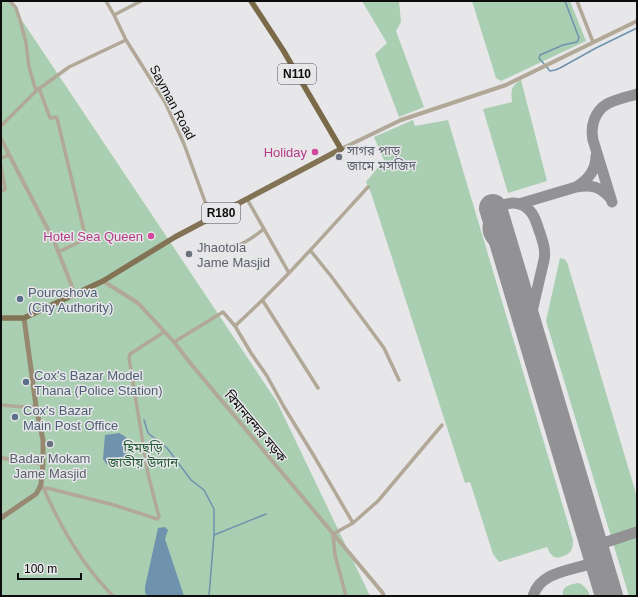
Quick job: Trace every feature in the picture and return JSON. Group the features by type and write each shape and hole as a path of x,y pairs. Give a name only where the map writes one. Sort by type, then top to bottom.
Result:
{"highway":[{"name":"N110","path":"252,1 283,50 341,149"}],"main road":[{"name":"R180","path":"1,317 24,318 75,294 103,280 175,237 341,149"},
{"path":"1,518 36,494 42,486 43,440 36,406 24,318"}],"street":[{"path":"10,1 16,8 20,20 30,67 38,90 50,118 57,118 86,240 58,252"},
{"name":"Sayman Road","path":"106,1 126,40 165,102 184,144 211,218"},
{"path":"114,15 140,1"},
{"path":"577,1 593,42"},
{"path":"341,149 401,120 506,85 637,21"},
{"path":"1,126 38,90 69,67 126,40"},
{"path":"1,139 54,241 75,294"},
{"path":"1,158 8,155"},
{"path":"1,166 5,189 1,191"},
{"path":"235,326 289,273 368,187"},
{"path":"247,199 289,273"},
{"path":"208,249 238,245 264,229"},
{"path":"310,250 384,348 398,380"},
{"name":"বিমানবন্দর সড়ক","path":"103,280 138,303 174,342 384,596"},
{"path":"262,301 318,388"},
{"path":"174,342 223,312 235,326 267,376 353,522"},
{"path":"42,486 114,505 157,519 159,517 148,474 129,358 130,354 164,332"},
{"path":"1,405 24,407 36,406"},
{"path":"346,596 335,555 333,534 353,522 378,502 442,425"},
{"path":"1,458 43,464"},
{"path":"42,486 65,532 90,568 113,596"}],"green space":[{"name":"হিমছড়ি জাতীয় উদ্যান","path":"1,1 9,1 277,402 370,596 1,596"},
{"path":"362,1 399,1 401,22 396,31 424,107 399,117 375,54 387,43"},
{"path":"472,1 570,1 586,41 501,81 496,78"},
{"path":"521,80 547,181 508,193 483,109 512,102 511,95 513,87"},
{"path":"413,120 415,126 448,120 573,540 571,551 561,557 554,557 547,547 499,562 493,554 470,482 465,483 371,193 366,182 384,160 374,137"},
{"path":"560,258 567,262 637,497 637,596 629,596 546,321"},
{"path":"577,583 585,588 590,596 563,596 563,590 565,588 569,585"}],"water":[{"path":"119,433 126,437 127,465 107,465 103,459 105,435"},
{"path":"165,527 168,530 165,539 184,596 148,596 145,593 158,528"}],"waterway":[{"path":"565,1 579,38 577,42 563,45 540,55 539,58 550,71 560,68 637,28"},
{"path":"144,420 148,433 167,448 191,480 204,490 214,509 214,535 209,596"},
{"path":"214,535 266,514"}],"taxiway":[{"path":"612,202 593,140 592,129 594,119 599,111 607,104 618,99 637,94"},
{"path":"519,204 576,187 584,181 593,170 596,156"},
{"path":"576,187 596,187 611,199"},
{"path":"507,254 495,243 489,234 488,225 490,218 501,206 516,203 530,211 534,216 543,243 545,257 530,320 531,335"},
{"path":"594,546 637,532"},
{"path":"595,549 594,559 586,565 595,566 602,572"},
{"path":"533,596 537,588 548,578 563,571 586,565"}],"runway":[{"path":"493,208 609,596"}],"place":[{"name":"Holiday","path":"315,152"},
{"name":"সাগর পাড় জামে মসজিদ","path":"339,157"},
{"name":"Hotel Sea Queen","path":"151,236"},
{"name":"Jhaotola Jame Masjid","path":"189,254"},
{"name":"Pouroshova (City Authority)","path":"20,299"},
{"name":"Cox's Bazar Model Thana (Police Station)","path":"26,382"},
{"name":"Cox's Bazar Main Post Office","path":"15,417"},
{"name":"Badar Mokam Jame Masjid","path":"50,444"}]}
